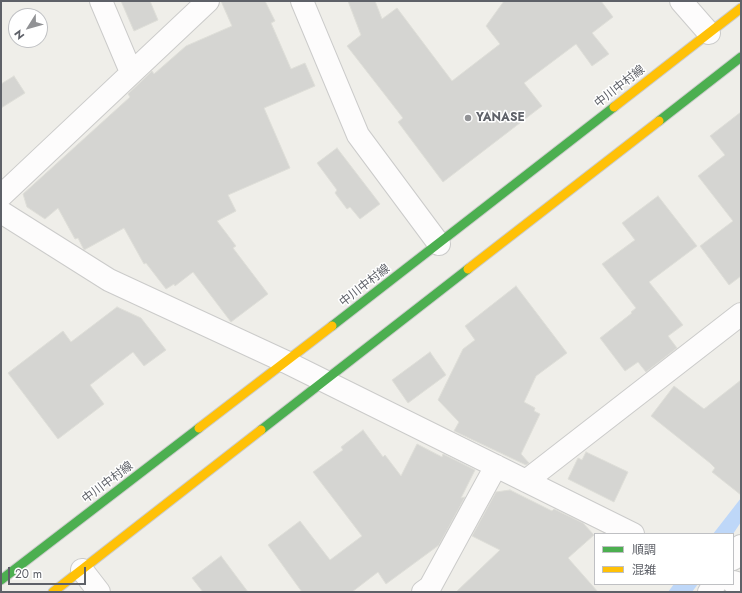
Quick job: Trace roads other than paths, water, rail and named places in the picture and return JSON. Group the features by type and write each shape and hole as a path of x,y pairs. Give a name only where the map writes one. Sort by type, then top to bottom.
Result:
{"main road":[{"name":"中川中村線","path":"1,580 439,244 741,8"},
{"path":"53,592 324,380 738,65"}],"street":[{"path":"101,1 131,72"},
{"path":"1,196 208,1"},
{"path":"302,1 358,135 439,244"},
{"path":"680,1 709,33"},
{"path":"1,212 109,280 324,380 631,533"},
{"path":"526,481 741,314"},
{"path":"429,590 496,466"},
{"path":"734,556 741,546"},
{"path":"82,570 99,592"}],"water":[{"path":"741,498 741,522 734,533 714,533"},
{"path":"673,585 697,585 692,592 668,592"}],"place":[{"name":"YANASE","path":"468,118"}]}
